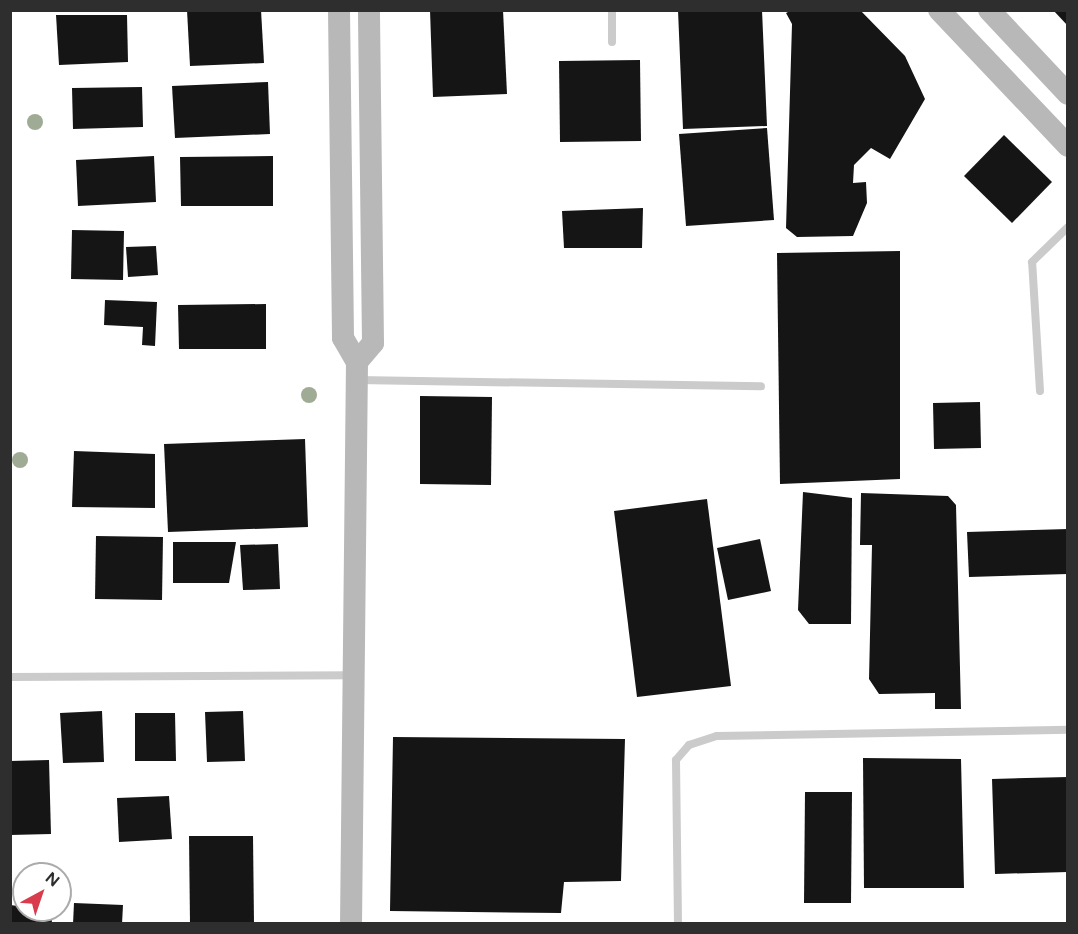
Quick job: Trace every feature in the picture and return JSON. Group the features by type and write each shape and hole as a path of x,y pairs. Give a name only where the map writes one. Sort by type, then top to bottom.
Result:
{"street":[{"path":"339,10 343,338 357,371 351,924"},
{"path":"357,371 373,343 369,10"},
{"path":"939,10 1068,146"},
{"path":"989,10 1068,94"}],"lane":[{"path":"612,10 612,42"},
{"path":"1040,391 1032,262 1068,227"},
{"path":"357,371 761,386"},
{"path":"10,677 354,675"},
{"path":"678,924 676,760 689,745 717,736 1068,730"}],"building":[{"path":"187,10 261,10 264,63 190,66"},
{"path":"430,10 503,10 507,94 433,97"},
{"path":"678,10 762,10 767,126 683,129"},
{"path":"792,10 860,10 905,56 925,99 890,159 871,148 854,165 853,183 866,182 867,203 853,236 797,237 786,228 792,24 786,13"},
{"path":"1053,10 1068,10 1068,26"},
{"path":"56,15 127,15 128,62 59,65"},
{"path":"640,60 641,141 560,142 559,61"},
{"path":"268,82 270,134 175,138 172,86"},
{"path":"142,87 143,127 73,129 72,88"},
{"path":"767,128 774,220 686,226 679,134"},
{"path":"1004,135 1052,182 1012,223 964,176"},
{"path":"154,156 156,202 78,206 76,160"},
{"path":"273,156 273,206 181,206 180,157"},
{"path":"643,208 642,248 564,248 562,211"},
{"path":"72,230 124,231 123,280 71,279"},
{"path":"156,246 158,275 128,277 126,247"},
{"path":"900,251 900,479 780,484 777,253"},
{"path":"105,300 157,302 155,346 142,345 143,327 104,325"},
{"path":"266,304 266,349 179,349 178,305"},
{"path":"420,396 492,397 491,485 420,484"},
{"path":"980,402 981,448 934,449 933,403"},
{"path":"305,439 308,527 168,532 164,444"},
{"path":"74,451 155,454 155,508 72,507"},
{"path":"803,492 852,498 851,624 809,624 798,610"},
{"path":"861,493 948,496 956,505 961,709 935,709 935,693 879,694 869,679 872,545 860,545"},
{"path":"707,499 731,686 637,697 614,511"},
{"path":"1068,529 1068,574 969,577 967,532"},
{"path":"96,536 163,537 162,600 95,599"},
{"path":"760,539 771,591 728,600 717,548"},
{"path":"173,542 236,542 229,583 173,583"},
{"path":"278,544 280,589 243,590 240,545"},
{"path":"102,711 104,762 63,763 60,713"},
{"path":"243,711 245,761 207,762 205,712"},
{"path":"135,713 175,713 176,761 135,761"},
{"path":"393,737 625,739 621,881 564,882 561,913 390,911"},
{"path":"863,758 961,759 964,888 864,888"},
{"path":"49,760 51,834 10,835 10,761"},
{"path":"1068,777 1068,872 995,874 992,779"},
{"path":"805,792 852,792 851,903 804,903"},
{"path":"169,796 172,839 119,842 117,798"},
{"path":"189,836 253,836 254,924 190,924"},
{"path":"74,903 123,905 122,924 73,924"},
{"path":"10,905 12,905 12,922 52,922 52,924 10,924"}]}
